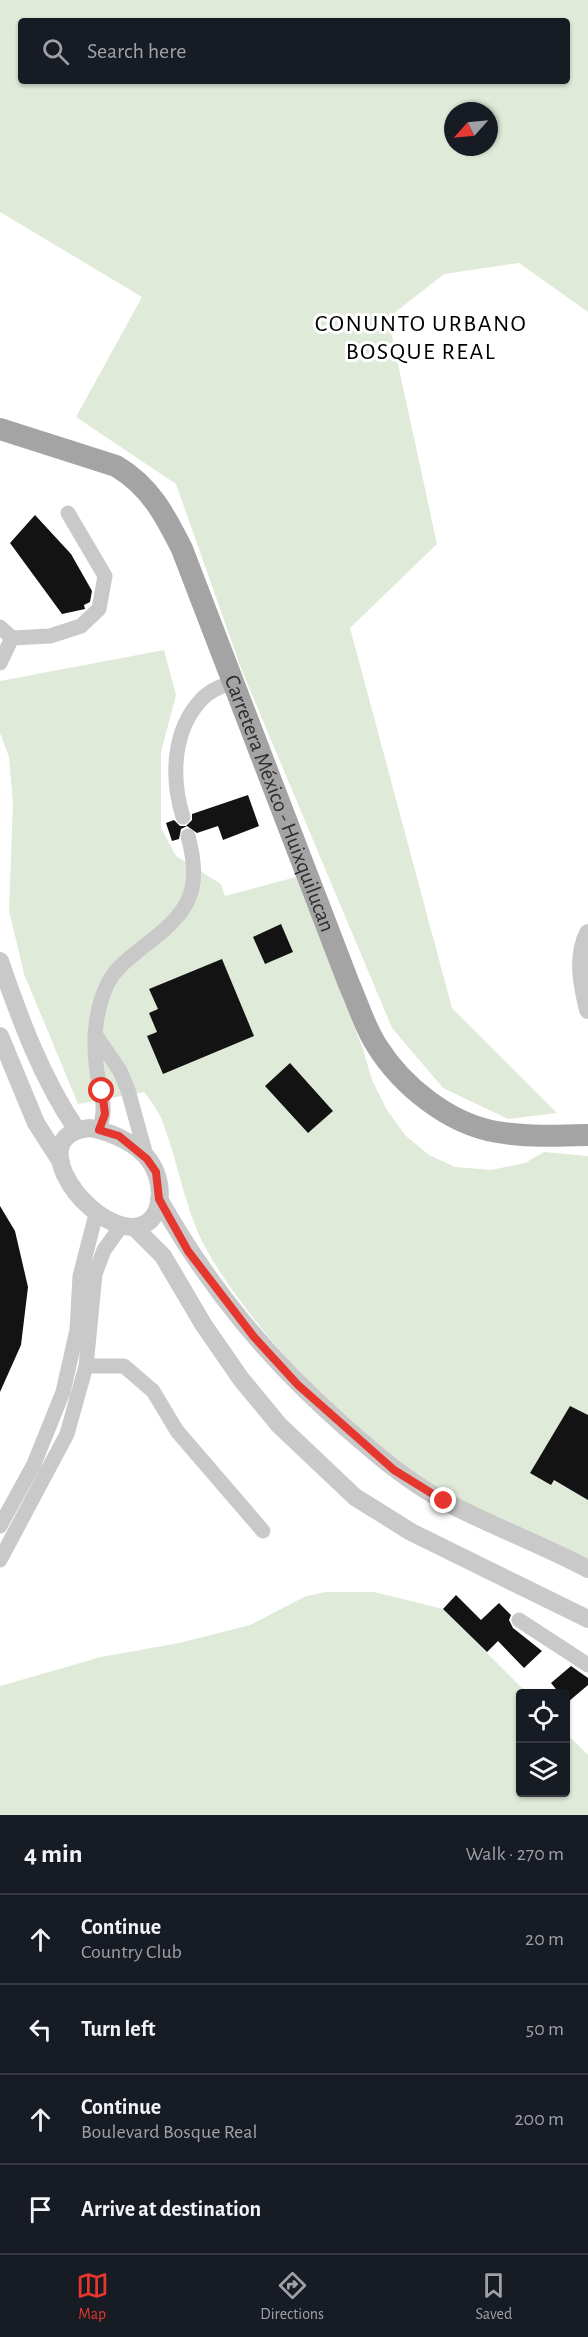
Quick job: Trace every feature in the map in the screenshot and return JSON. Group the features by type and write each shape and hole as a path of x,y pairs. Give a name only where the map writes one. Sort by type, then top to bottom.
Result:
{"main road":[{"name":"Carretera México - Huixquilucan","path":"0,429 94,457 116,466 145,487 167,519 182,549 235,681 349,984 376,1046 413,1089 435,1106 464,1122 495,1132 588,1135"}],"street":[{"path":"0,627 12,638 50,636 81,626 99,609 105,576 68,513"},
{"path":"0,663 12,638"},
{"path":"183,818 176,778 177,751 184,726 201,699 235,681"},
{"path":"99,1130 105,1114 96,1065 94,1034 109,982 126,959 170,924 185,907 193,890 195,864 188,836"},
{"path":"588,933 583,942 580,963 582,988 588,1010"},
{"path":"0,961 14,1001 58,1101 77,1130"},
{"path":"94,1034 120,1071 128,1090 147,1159"},
{"path":"0,1036 36,1123 61,1162 72,1191 96,1214 129,1226 163,1256 241,1379 279,1425 355,1497 411,1532 588,1619"},
{"path":"0,1560 16,1534 67,1434 86,1366 95,1275 105,1250 129,1226 146,1225 155,1217 159,1199 156,1172 147,1159 119,1136 99,1130 77,1130 67,1136 61,1149 61,1162"},
{"path":"159,1199 188,1251 254,1337 298,1385 394,1470 444,1501 588,1569"},
{"path":"0,1526 34,1464 63,1392 77,1330 80,1276 96,1214"},
{"path":"86,1366 124,1366 153,1391 177,1431 263,1531"},
{"path":"519,1620 588,1665"}],"green space":[{"path":"0,0 588,0 588,312 519,263 444,274 388,318 437,544 350,628 452,1008 557,1113 508,1119 443,1088 392,1028 242,671 176,484 76,417 142,297 0,212"},
{"path":"164,650 176,695 161,752 161,828 176,856 221,884 225,896 296,877 363,1049 372,1080 387,1110 405,1135 429,1155 455,1167 491,1170 525,1163 544,1152 588,1156 588,1561 446,1492 402,1465 349,1422 321,1395 267,1335 222,1275 198,1232 161,1118 144,1092 78,1104 24,974 9,910 13,803 9,757 0,733 0,681"},
{"path":"326,1592 374,1592 443,1609 523,1689 516,1689 516,1797 570,1797 570,1737 588,1755 588,1815 0,1815 0,1686 101,1657 179,1643 250,1625 306,1596"}],"building":[{"path":"35,515 71,554 92,591 90,602 84,605 85,609 62,614 10,543"},
{"path":"248,795 259,826 223,840 218,826 197,833 187,826 181,829 179,839 172,841 166,823 174,820 180,826 186,826 192,820 192,814"},
{"path":"281,924 293,952 265,964 253,937"},
{"path":"222,959 254,1036 163,1074 147,1036 157,1032 149,1013 158,1009 149,989"},
{"path":"290,1063 333,1111 308,1133 265,1086"},
{"path":"0,1206 15,1231 28,1287 21,1345 0,1392"},
{"path":"570,1406 588,1415 588,1500 554,1480 551,1485 530,1473"},
{"path":"456,1595 481,1620 499,1603 511,1615 509,1620 513,1628 542,1651 524,1668 498,1641 487,1652 443,1609"},
{"path":"571,1666 588,1678 588,1685 570,1700 570,1689 556,1689 551,1683"}],"district":[{"name":"CONUNTO URBANO BOSQUE REAL","path":"421,338"}],"route":[{"path":"102,1091 105,1114 99,1130 119,1136 147,1159 156,1172 159,1199 188,1251 216,1291 254,1337 298,1385 394,1470 444,1501"}]}
